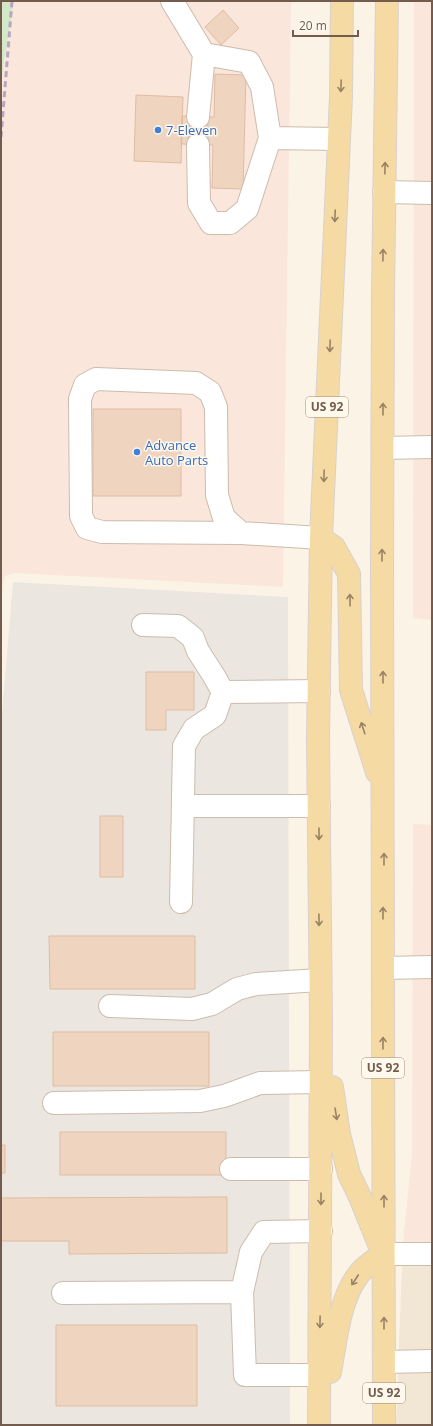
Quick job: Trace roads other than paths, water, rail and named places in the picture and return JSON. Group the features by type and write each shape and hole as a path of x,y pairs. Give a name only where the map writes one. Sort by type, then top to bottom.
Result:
{"main road":[{"name":"US 92","path":"320,1425 321,1020 319,691 321,538 342,48 342,1"},
{"name":"US 92","path":"384,1425 383,448 384,192 387,1"},
{"path":"321,538 334,547 349,574 351,690 383,792"},
{"path":"320,1425 340,1320 349,1289 359,1274 383,1254 349,1174 339,1134 321,1020"}],"street":[{"path":"172,1 204,54 198,116"},
{"path":"198,145 199,203 211,222 230,223 247,209 270,138 262,87 249,62 204,54"},
{"path":"270,138 338,139"},
{"path":"384,192 432,193"},
{"path":"241,534 224,518 216,495 216,407 210,392 196,383 96,379 84,385 80,399 81,516 87,528 102,532 241,534 321,538"},
{"path":"383,448 432,446"},
{"path":"143,625 178,626 193,638 198,651 223,692 216,715 194,729 184,746 181,902"},
{"path":"223,692 319,691"},
{"path":"183,806 319,806"},
{"path":"383,968 432,967"},
{"path":"110,1006 192,1009 212,1004 237,989 256,984 320,980"},
{"path":"54,1103 200,1101 224,1096 260,1083 321,1082"},
{"path":"231,1169 321,1169"},
{"path":"320,1375 244,1375 242,1292 251,1252 264,1232 321,1231"},
{"path":"383,1254 432,1254"},
{"path":"63,1293 242,1292"},
{"path":"384,1362 432,1361"}],"tunnel":[{"path":"198,117 198,145"}],"railway":[{"path":"1,137 12,1"}],"place":[{"name":"7-Eleven","path":"158,130"},
{"name":"Advance Auto Parts","path":"137,452"}]}
